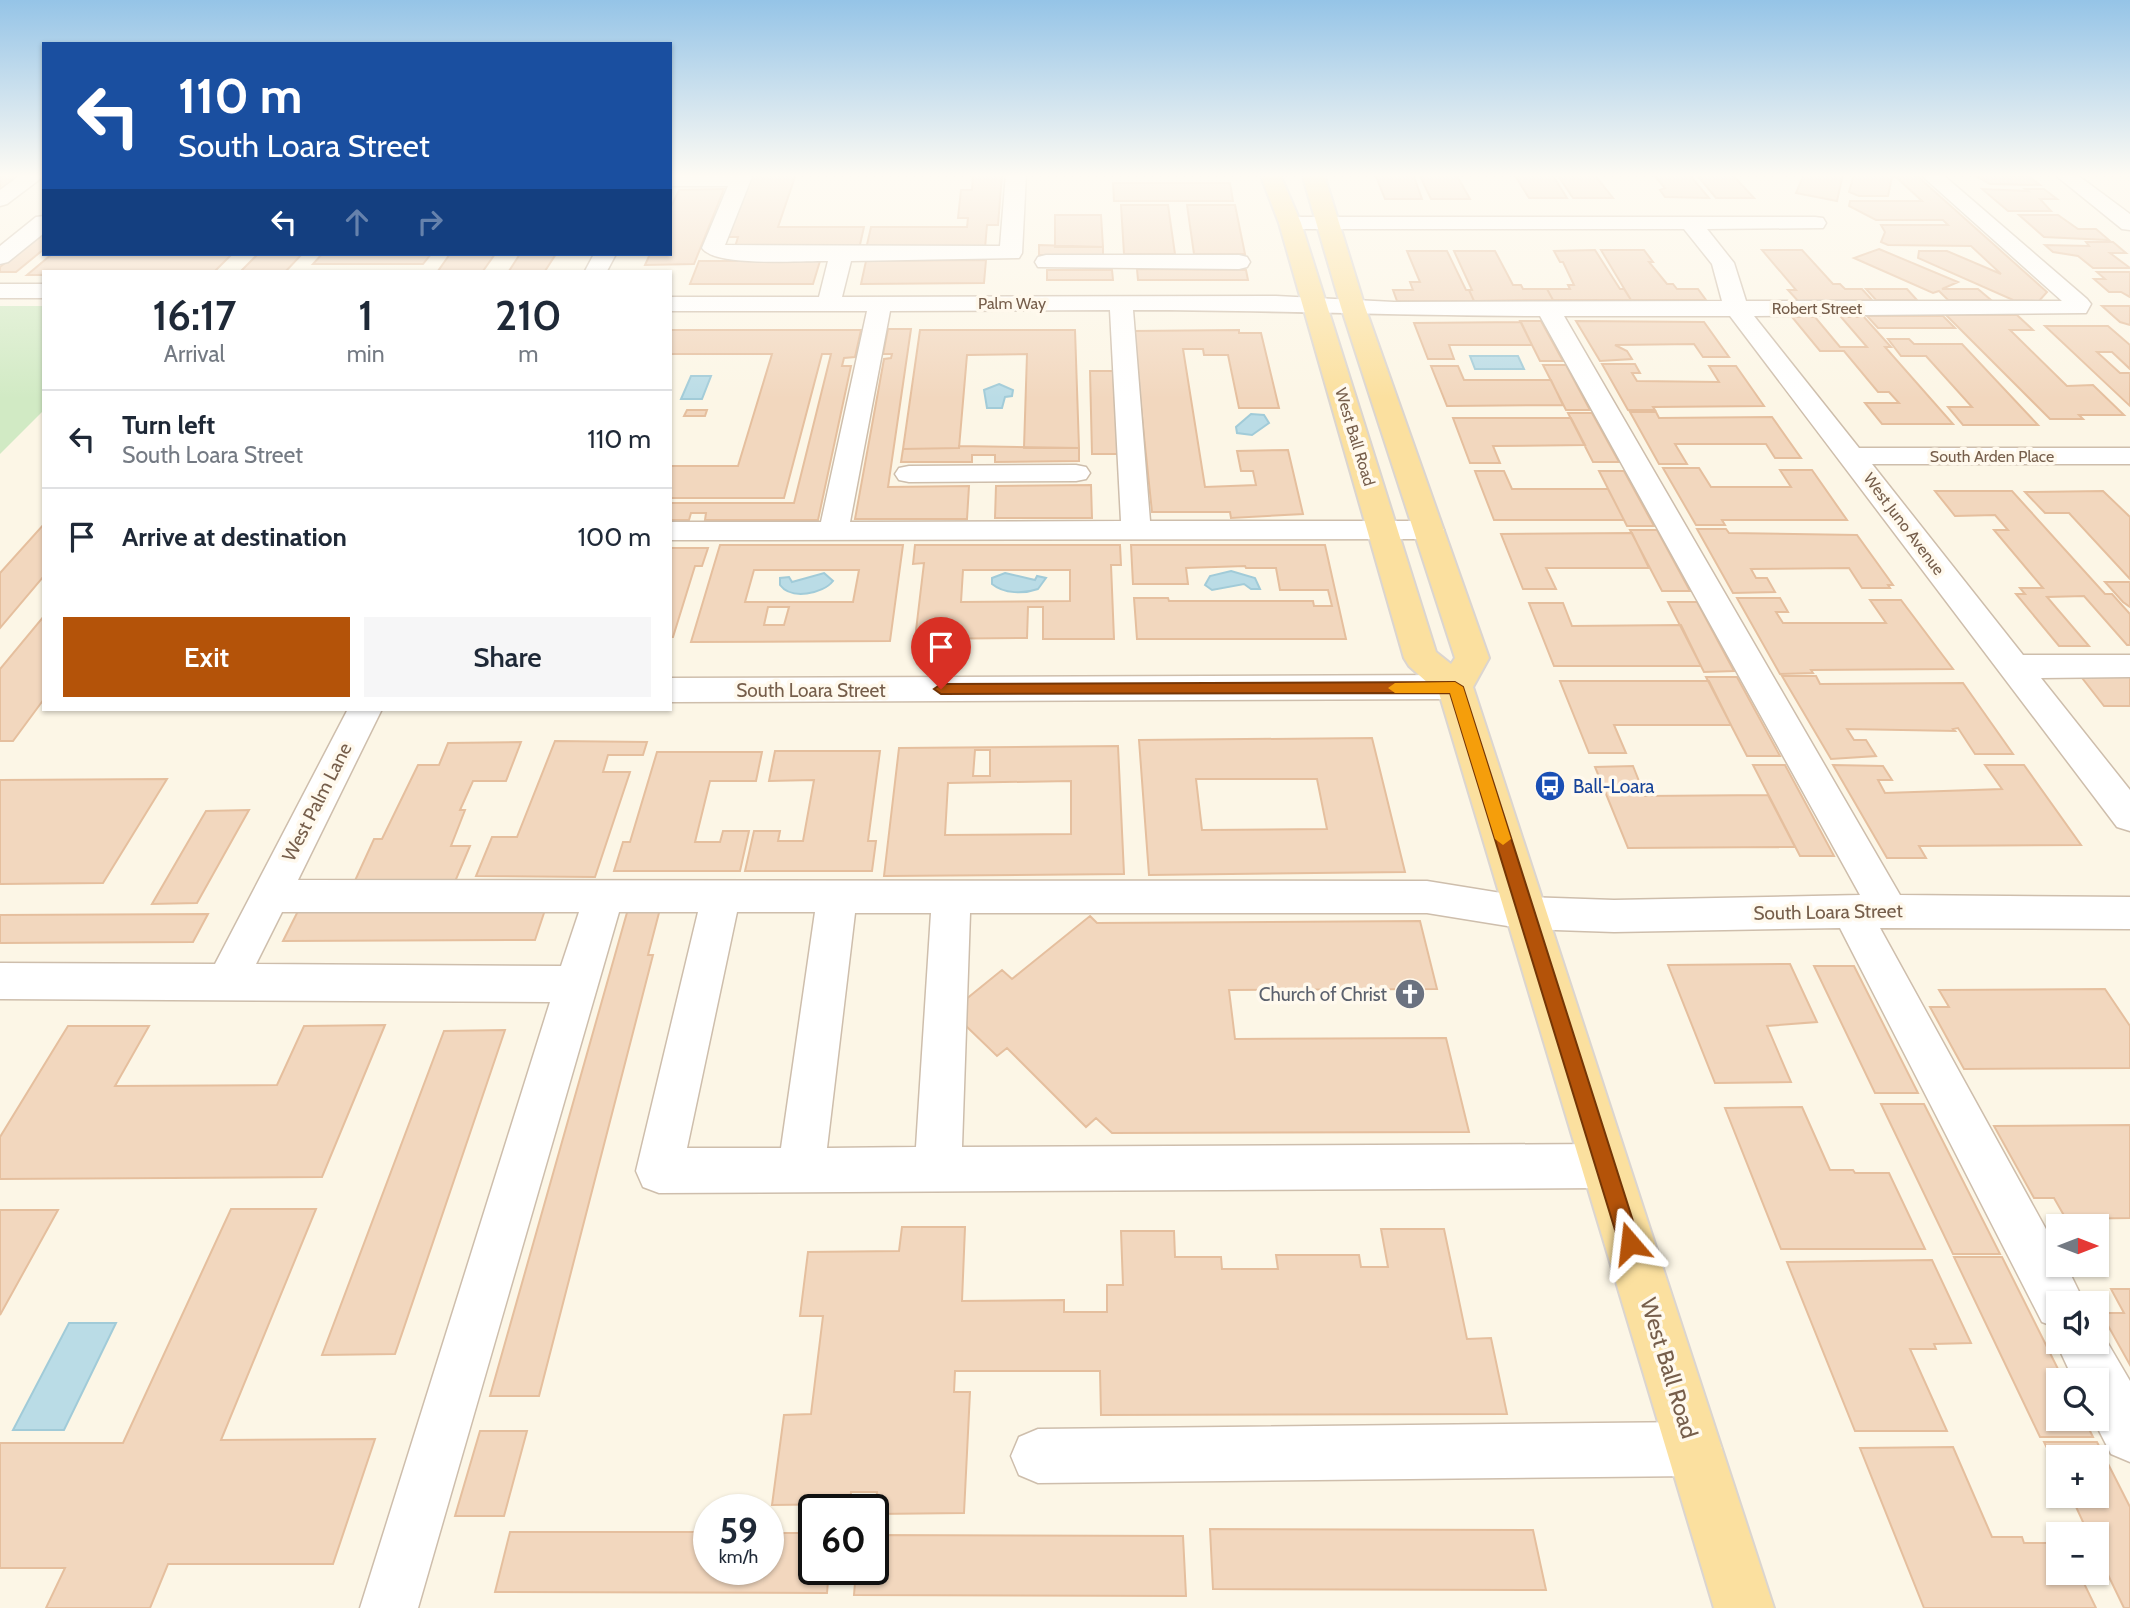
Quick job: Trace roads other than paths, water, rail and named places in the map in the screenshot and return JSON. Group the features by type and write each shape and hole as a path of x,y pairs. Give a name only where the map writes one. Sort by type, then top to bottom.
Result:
{"main road":[{"name":"West Ball Road","path":"1298,249 1421,658 1455,687 1744,1608"},
{"path":"1335,249 1472,658 1455,687"}],"street":[{"path":"715,249 725,253 1011,253"},
{"path":"1009,303 1011,249"},
{"name":"West Juno Avenue","path":"1712,249 1723,263 1736,308 2130,817"},
{"name":"Robert Street","path":"1353,307 2078,307 2079,304 2016,249"},
{"path":"829,303 841,254"},
{"path":"1046,262 1239,262"},
{"path":"1124,262 1123,303 1136,530"},
{"path":"0,291 42,291"},
{"path":"834,529 880,303"},
{"name":"Palm Way","path":"672,304 1123,303 1315,304 1353,307"},
{"path":"1548,309 1870,911 2054,1291"},
{"name":"South Arden Place","path":"1853,456 2130,456"},
{"path":"672,531 834,529 982,502 1076,473"},
{"path":"909,474 982,502 1136,530 1429,530"},
{"path":"2012,667 2130,666"},
{"name":"South Loara Street","path":"672,690 1455,687"},
{"name":"West Palm Lane","path":"227,981 364,711"},
{"name":"South Loara Street","path":"269,896 836,896 951,899 1427,897 1527,913 1614,916 1870,911 2129,914"},
{"path":"389,1608 604,896"},
{"path":"721,896 659,1171 1605,1166"},
{"path":"801,1170 836,896"},
{"path":"938,1170 951,899"},
{"path":"0,981 576,984"},
{"path":"2087,1354 2130,1435"},
{"path":"1038,1457 1695,1450"}],"water":[{"path":"1470,356 1518,356 1524,369 1475,369"},
{"path":"691,376 711,376 702,399 681,399"},
{"path":"999,384 1013,390 1012,396 1005,397 1002,408 987,408 984,390"},
{"path":"1251,414 1264,415 1269,423 1252,435 1237,433 1236,427"},
{"path":"1231,571 1255,578 1260,589 1251,589 1244,584 1212,590 1205,585 1210,576"},
{"path":"824,573 833,581 815,592 792,593 780,585 780,578 789,577 792,582"},
{"path":"1005,573 1035,580 1037,576 1046,578 1038,589 1014,592 1002,590 992,584 992,578"},
{"path":"69,1323 116,1323 64,1430 13,1430"}],"place":[{"name":"Ball-Loara","path":"1550,786"},
{"name":"Church of Christ","path":"1410,994"}]}
